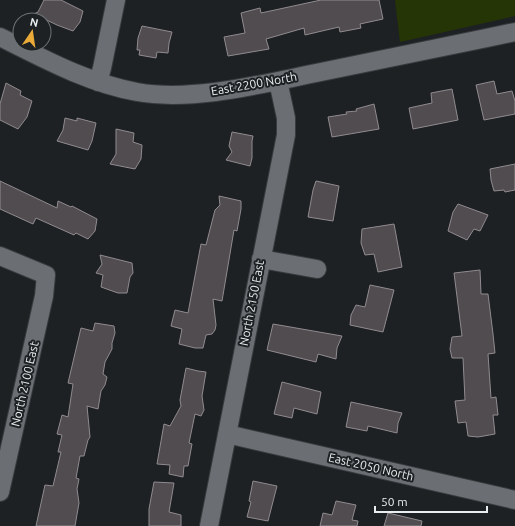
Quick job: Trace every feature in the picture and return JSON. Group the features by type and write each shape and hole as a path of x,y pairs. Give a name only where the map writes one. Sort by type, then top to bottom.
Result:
{"street":[{"path":"98,82 116,0"},
{"name":"East 2200 North","path":"0,37 77,74 98,82 138,92 181,95 240,88 278,81 515,32"},
{"name":"North 2150 East","path":"209,526 286,135 286,118 278,81"},
{"name":"North 2100 East","path":"0,256 46,275 44,296 0,492"},
{"path":"261,259 317,269"},
{"name":"East 2050 North","path":"227,434 515,500"}],"green space":[{"path":"395,0 515,0 515,16 400,42"}],"building":[{"path":"44,0 61,0 83,11 80,22 73,31 52,23 52,12 38,12"},
{"path":"321,0 379,0 383,19 360,24 361,28 340,32 339,27 305,35 304,28 266,39 269,49 228,56 224,37 245,33 241,13 260,8 261,13"},
{"path":"142,26 172,32 168,53 157,52 156,58 139,55 140,50 137,50 138,38"},
{"path":"494,81 497,94 512,91 515,101 515,114 484,120 476,85"},
{"path":"6,83 21,91 20,95 32,101 27,117 18,129 0,120 0,104"},
{"path":"452,89 458,120 413,129 409,108 432,103 431,93"},
{"path":"374,104 379,129 332,137 328,117 347,114 346,112 357,111 356,109"},
{"path":"65,118 77,121 77,118 96,123 92,141 88,150 57,141 63,130"},
{"path":"116,129 134,133 133,142 142,145 141,159 135,169 110,164 116,154"},
{"path":"232,132 253,136 250,166 226,160 232,152 229,146"},
{"path":"515,164 515,190 505,192 504,190 494,191 490,169"},
{"path":"0,181 57,208 58,201 71,207 72,206 97,219 95,231 88,239 76,233 74,235 36,218 33,224 0,209"},
{"path":"316,181 339,186 333,221 308,217"},
{"path":"219,196 241,201 241,209 237,231 234,230 222,301 213,299 216,325 215,330 212,334 206,335 203,348 195,348 179,344 182,329 171,326 175,310 188,313 201,244 206,245 215,210 220,205"},
{"path":"458,204 488,215 480,231 474,229 467,240 448,231 453,212"},
{"path":"394,224 402,267 378,272 374,254 365,255 361,243 362,229"},
{"path":"100,255 132,263 133,273 130,277 127,293 118,293 101,287 103,275 96,273 102,264"},
{"path":"480,270 481,294 488,294 493,334 495,353 488,354 491,398 496,397 498,415 493,415 495,434 478,437 468,436 466,422 458,423 455,401 465,400 463,358 452,358 450,349 452,337 462,336 454,273"},
{"path":"370,285 394,290 383,332 350,325 351,315 356,305 365,307"},
{"path":"95,323 114,326 115,333 112,349 105,362 103,374 107,377 105,385 101,391 98,409 87,406 90,437 84,456 80,456 76,478 79,479 77,489 79,503 75,526 36,526 45,485 53,486 61,452 58,452 62,435 57,434 62,415 68,417 73,384 68,383 81,328 93,331"},
{"path":"273,324 342,336 337,348 336,359 318,354 316,362 267,350"},
{"path":"186,368 206,372 202,396 204,410 201,416 195,414 189,443 192,444 188,466 184,466 183,477 169,474 170,465 157,464 164,424 170,426 181,406 180,400"},
{"path":"282,382 321,392 317,414 294,408 292,418 274,414"},
{"path":"351,402 402,413 398,423 397,433 368,426 367,431 346,427"},
{"path":"253,481 277,486 268,521 247,517 251,502 249,501"},
{"path":"154,482 174,483 169,512 181,515 181,526 149,526 149,509"},
{"path":"336,501 356,505 352,520 358,521 357,526 320,526 323,513 332,515"},
{"path":"388,513 422,521 421,526 384,526"}]}
